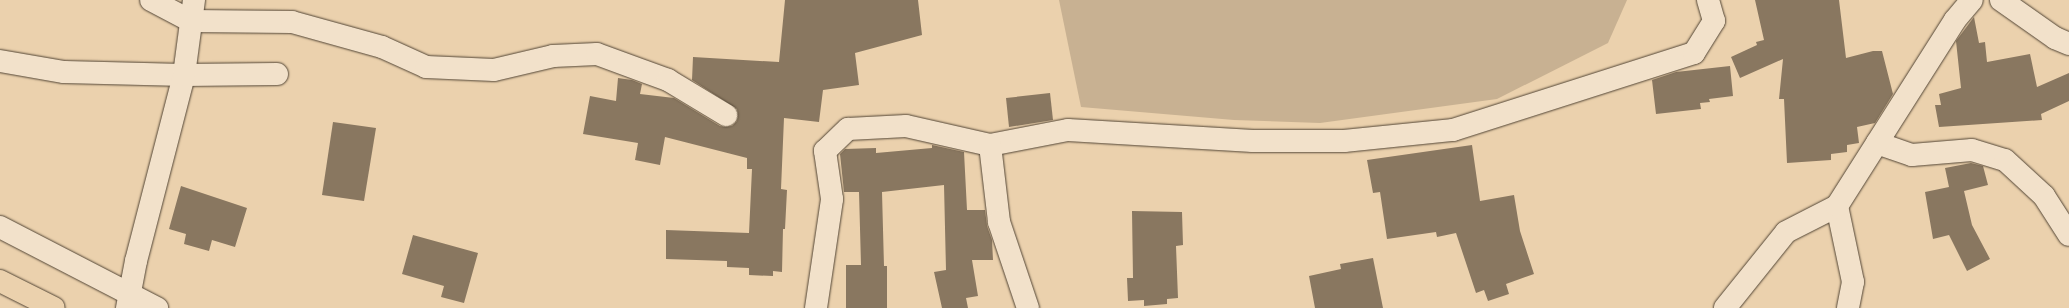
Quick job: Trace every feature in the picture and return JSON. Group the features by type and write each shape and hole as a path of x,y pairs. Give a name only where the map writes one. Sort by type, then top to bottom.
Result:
{"main road":[{"path":"0,281 54,308"}],"street":[{"path":"151,0 191,21 292,22 382,48 426,67 494,70 553,56 597,54 668,80 726,115"},
{"path":"129,302 136,260 184,75 194,0"},
{"path":"816,308 832,199 825,151 848,129 906,126 990,145 1068,130 1253,141 1344,141 1453,130 1694,52 1714,21 1708,0"},
{"path":"1725,308 1786,232 1837,206 1955,20 1972,0"},
{"path":"2001,0 2055,38 2069,44"},
{"path":"0,61 64,72 184,75 277,74"},
{"path":"1877,143 1912,155 1972,150 2005,160 2044,196 2069,235"},
{"path":"990,145 999,222 1028,308"},
{"path":"1837,206 1853,282 1848,308"},
{"path":"0,227 129,302 157,308"}],"shaded area":[{"path":"1059,0 1627,0 1608,43 1497,99 1320,123 1234,120 1081,107"}],"building":[{"path":"785,0 918,0 922,35 855,53 859,85 823,90 819,122 784,118 781,189 787,190 785,229 783,229 782,272 773,271 773,276 749,275 749,268 727,267 727,261 666,259 666,230 749,233 752,169 747,169 747,158 665,137 660,165 635,160 638,143 583,134 590,96 616,101 618,78 632,80 642,84 640,94 674,98 720,126 732,126 737,121 737,109 692,80 693,57 779,62"},
{"path":"1755,0 1839,0 1846,58 1873,51 1882,51 1893,94 1875,123 1857,127 1859,143 1847,145 1847,152 1831,154 1831,160 1787,163 1784,99 1779,99 1783,59 1740,78 1731,57 1757,45 1756,42 1764,40"},
{"path":"1974,17 1979,43 1985,42 1987,62 2030,54 2037,87 2069,73 2069,101 2041,114 2042,120 1939,127 1935,105 1941,105 1939,94 1961,88 1956,41"},
{"path":"1730,66 1733,96 1709,99 1710,102 1700,103 1701,109 1656,114 1652,80 1676,72"},
{"path":"1050,93 1053,120 1009,127 1006,98"},
{"path":"333,122 376,128 364,201 322,195"},
{"path":"932,145 964,152 967,210 985,210 987,226 992,240 993,260 972,260 978,296 966,298 968,308 942,308 934,272 946,270 944,185 882,192 884,266 887,266 887,308 846,308 846,265 861,265 859,192 844,192 840,154 845,149 876,148 876,153 932,148"},
{"path":"1472,145 1480,201 1514,195 1520,231 1534,274 1506,284 1509,294 1488,301 1484,290 1476,293 1456,233 1437,237 1436,232 1387,239 1380,192 1373,193 1367,160"},
{"path":"1971,163 1983,166 1988,185 1964,191 1972,225 1990,259 1967,271 1949,235 1933,239 1925,192 1949,187 1945,168"},
{"path":"181,186 247,208 235,247 212,240 209,251 184,244 186,234 169,229"},
{"path":"1132,211 1182,212 1183,245 1176,246 1178,298 1167,299 1167,304 1144,306 1144,300 1128,301 1127,278 1133,278"},
{"path":"413,235 478,253 464,303 441,297 444,286 402,274"},
{"path":"1373,258 1383,308 1315,308 1309,276 1341,269 1340,264"}]}
